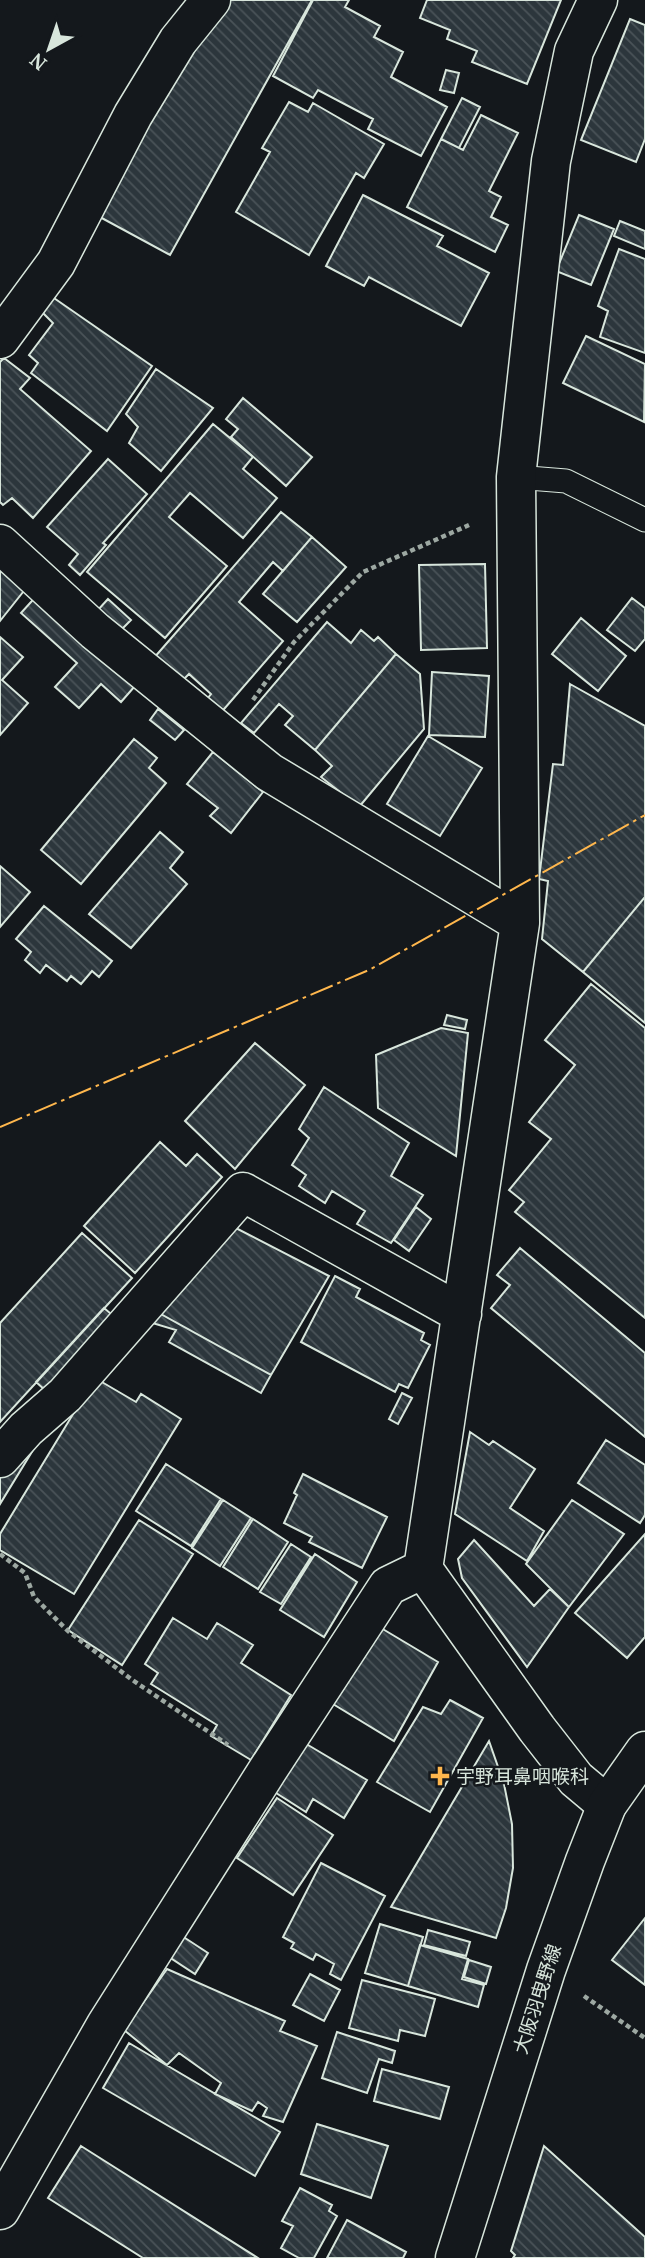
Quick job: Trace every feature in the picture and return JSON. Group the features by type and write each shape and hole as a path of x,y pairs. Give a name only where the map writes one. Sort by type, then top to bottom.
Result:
{"street":[{"path":"0,339 56,262 133,115 178,41 211,0"},
{"path":"597,0 574,51 551,160 516,491 520,923 423,1569 537,1729 576,1779 607,1805"},
{"path":"0,544 95,631 269,772 520,923"},
{"path":"0,1458 26,1429 65,1395 243,1192 462,1314"},
{"path":"0,2210 106,2025 388,1586 423,1569"},
{"name":"大阪羽曳野線","path":"455,2258 546,1970 607,1805 645,1751"}],"lane":[{"path":"516,491 566,481 645,520"}],"path":[{"path":"226,737 294,642 363,572 516,491"},
{"path":"0,1554 25,1573 34,1597 68,1631 131,1679 267,1771"},
{"path":"546,1970 645,2038"}],"building":[{"path":"230,0 312,0 170,255 98,216 157,96"},
{"path":"313,0 349,0 345,7 380,26 374,37 403,52 391,77 447,107 421,156 368,129 373,119 318,90 313,98 273,76"},
{"path":"427,0 561,0 527,84 472,62 477,51 447,39 450,30 420,18"},
{"path":"630,19 645,25 645,139 636,162 581,140"},
{"path":"446,70 459,73 454,93 440,90"},
{"path":"462,98 480,107 459,148 441,139"},
{"path":"289,102 308,112 313,103 384,144 364,178 356,173 309,255 236,212 270,152 262,148"},
{"path":"481,115 518,133 489,191 501,197 491,217 508,225 495,252 407,207 441,139 463,150"},
{"path":"363,195 443,236 437,246 489,273 461,326 369,277 364,286 326,266"},
{"path":"579,215 614,229 591,285 556,271"},
{"path":"620,221 645,231 645,249 614,236"},
{"path":"619,249 645,259 645,353 600,337 608,311 598,306"},
{"path":"51,296 152,366 107,431 31,373 38,363 29,355 53,323 41,311"},
{"path":"586,336 645,364 644,422 563,383"},
{"path":"4,358 30,378 20,389 91,451 33,518 12,498 3,505 0,502 0,362"},
{"path":"156,369 213,408 161,471 129,443 138,427 126,414"},
{"path":"243,398 312,457 286,486 231,437 238,429 226,419"},
{"path":"213,424 253,457 243,469 277,498 243,538 190,493 169,517 227,566 165,638 87,572"},
{"path":"108,459 147,494 103,543 106,545 80,575 69,565 78,554 47,527"},
{"path":"281,512 312,537 283,571 273,562 239,602 283,641 218,716 203,704 211,694 189,674 180,683 153,659"},
{"path":"312,537 346,567 297,622 263,594"},
{"path":"485,564 487,648 421,650 419,565"},
{"path":"0,566 27,587 0,621"},
{"path":"41,591 135,686 121,702 101,684 79,708 55,687 77,663 21,613"},
{"path":"632,598 645,608 645,639 635,651 607,630"},
{"path":"108,599 131,620 119,632 97,611"},
{"path":"581,618 626,656 598,691 552,654"},
{"path":"327,622 351,643 361,630 374,641 378,637 396,654 315,750 285,725 293,716 279,704 254,733 241,723"},
{"path":"0,637 23,657 2,680 28,703 0,735"},
{"path":"396,654 420,674 424,729 359,807 321,777 332,766 315,750"},
{"path":"432,672 489,676 485,737 429,735"},
{"path":"570,684 645,726 645,897 583,972 542,939 548,881 539,879 553,764 563,765"},
{"path":"158,709 184,730 175,740 150,720"},
{"path":"428,736 482,768 440,836 387,804"},
{"path":"134,739 157,758 149,768 166,783 81,884 41,850"},
{"path":"213,752 263,792 231,833 210,816 218,808 187,784"},
{"path":"160,832 183,852 170,868 187,884 131,948 89,914"},
{"path":"0,866 30,892 0,927"},
{"path":"645,897 645,1023 583,972"},
{"path":"44,906 112,961 99,977 92,971 81,984 71,976 67,981 46,965 40,973 25,960 31,952 16,939"},
{"path":"591,984 645,1028 645,1318 515,1212 524,1202 509,1190 551,1139 529,1122 575,1065 545,1040"},
{"path":"447,1015 467,1020 465,1029 444,1025"},
{"path":"441,1028 468,1033 456,1156 378,1108 376,1055"},
{"path":"255,1043 305,1085 235,1169 185,1121"},
{"path":"324,1087 409,1143 391,1176 423,1195 391,1243 357,1224 365,1211 332,1191 325,1203 299,1186 306,1175 292,1165 309,1138 299,1129"},
{"path":"160,1142 186,1166 197,1154 222,1177 135,1273 84,1226"},
{"path":"416,1207 431,1219 409,1251 394,1240"},
{"path":"228,1224 329,1276 271,1375 150,1308"},
{"path":"82,1233 132,1278 0,1422 0,1323"},
{"path":"520,1248 645,1353 645,1437 491,1308 510,1285 497,1275"},
{"path":"335,1276 360,1289 356,1297 424,1333 421,1340 430,1345 408,1388 399,1384 395,1392 301,1342"},
{"path":"104,1308 124,1325 56,1400 36,1382"},
{"path":"150,1308 271,1375 261,1393 169,1342 176,1330 139,1319"},
{"path":"95,1378 136,1402 141,1394 181,1419 74,1594 0,1550 0,1534"},
{"path":"402,1393 412,1398 398,1424 389,1419"},
{"path":"470,1432 489,1445 493,1441 535,1469 510,1508 544,1531 527,1561 455,1514"},
{"path":"41,1437 0,1504 0,1475"},
{"path":"606,1440 645,1465 645,1515 640,1523 578,1483"},
{"path":"166,1464 221,1499 191,1546 136,1511"},
{"path":"303,1474 387,1517 362,1568 309,1542 312,1537 284,1523"},
{"path":"223,1500 251,1518 220,1566 192,1548"},
{"path":"572,1500 624,1534 569,1607 526,1564"},
{"path":"253,1519 288,1542 258,1589 223,1567"},
{"path":"139,1520 193,1554 122,1665 68,1630"},
{"path":"645,1534 645,1637 627,1658 575,1613"},
{"path":"474,1540 534,1606 550,1589 569,1607 527,1667 462,1578 458,1559"},
{"path":"291,1544 311,1557 281,1604 260,1592"},
{"path":"315,1554 357,1582 324,1637 280,1610"},
{"path":"173,1618 207,1639 217,1623 253,1645 241,1663 291,1695 251,1760 211,1736 217,1725 151,1684 158,1673 145,1664"},
{"path":"376,1625 438,1662 394,1741 328,1701"},
{"path":"450,1700 483,1718 430,1812 377,1782 423,1707 441,1714"},
{"path":"489,1741 504,1784 512,1824 513,1868 506,1908 496,1938 391,1907"},
{"path":"303,1742 367,1780 344,1818 313,1799 306,1812 273,1791"},
{"path":"277,1798 333,1835 293,1895 237,1858"},
{"path":"321,1863 385,1896 341,1980 330,1974 334,1964 316,1954 313,1960 291,1948 294,1943 283,1937"},
{"path":"645,1918 645,1985 612,1960"},
{"path":"380,1924 423,1937 408,1986 365,1973"},
{"path":"428,1930 470,1942 466,1956 424,1945"},
{"path":"182,1936 208,1953 195,1974 166,1955"},
{"path":"420,1945 468,1959 462,1979 484,1985 478,2007 408,1986"},
{"path":"469,1960 491,1967 486,1984 464,1977"},
{"path":"167,1969 285,2021 280,2031 317,2046 283,2122 263,2116 267,2108 258,2102 252,2111 215,2094 221,2083 179,2053 167,2065 124,2030"},
{"path":"310,1974 340,1990 324,2021 293,2005"},
{"path":"362,1980 435,1999 425,2036 400,2030 398,2041 349,2028"},
{"path":"337,2032 395,2051 392,2063 379,2059 367,2093 322,2078"},
{"path":"129,2043 280,2132 255,2176 103,2088"},
{"path":"382,2069 449,2087 440,2119 374,2101"},
{"path":"317,2124 388,2146 371,2198 301,2174"},
{"path":"81,2146 258,2258 143,2258 48,2198"},
{"path":"544,2146 645,2237 645,2258 513,2258 515,2255 511,2251"},
{"path":"300,2188 332,2205 329,2211 337,2216 314,2258 299,2258 281,2248 293,2226 282,2221"},
{"path":"347,2220 406,2252 403,2258 327,2258"}],"power":[{"path":"0,1127 369,970 645,815"}],"place":[{"name":"宇野耳鼻咽喉科","path":"440,1776"}]}
